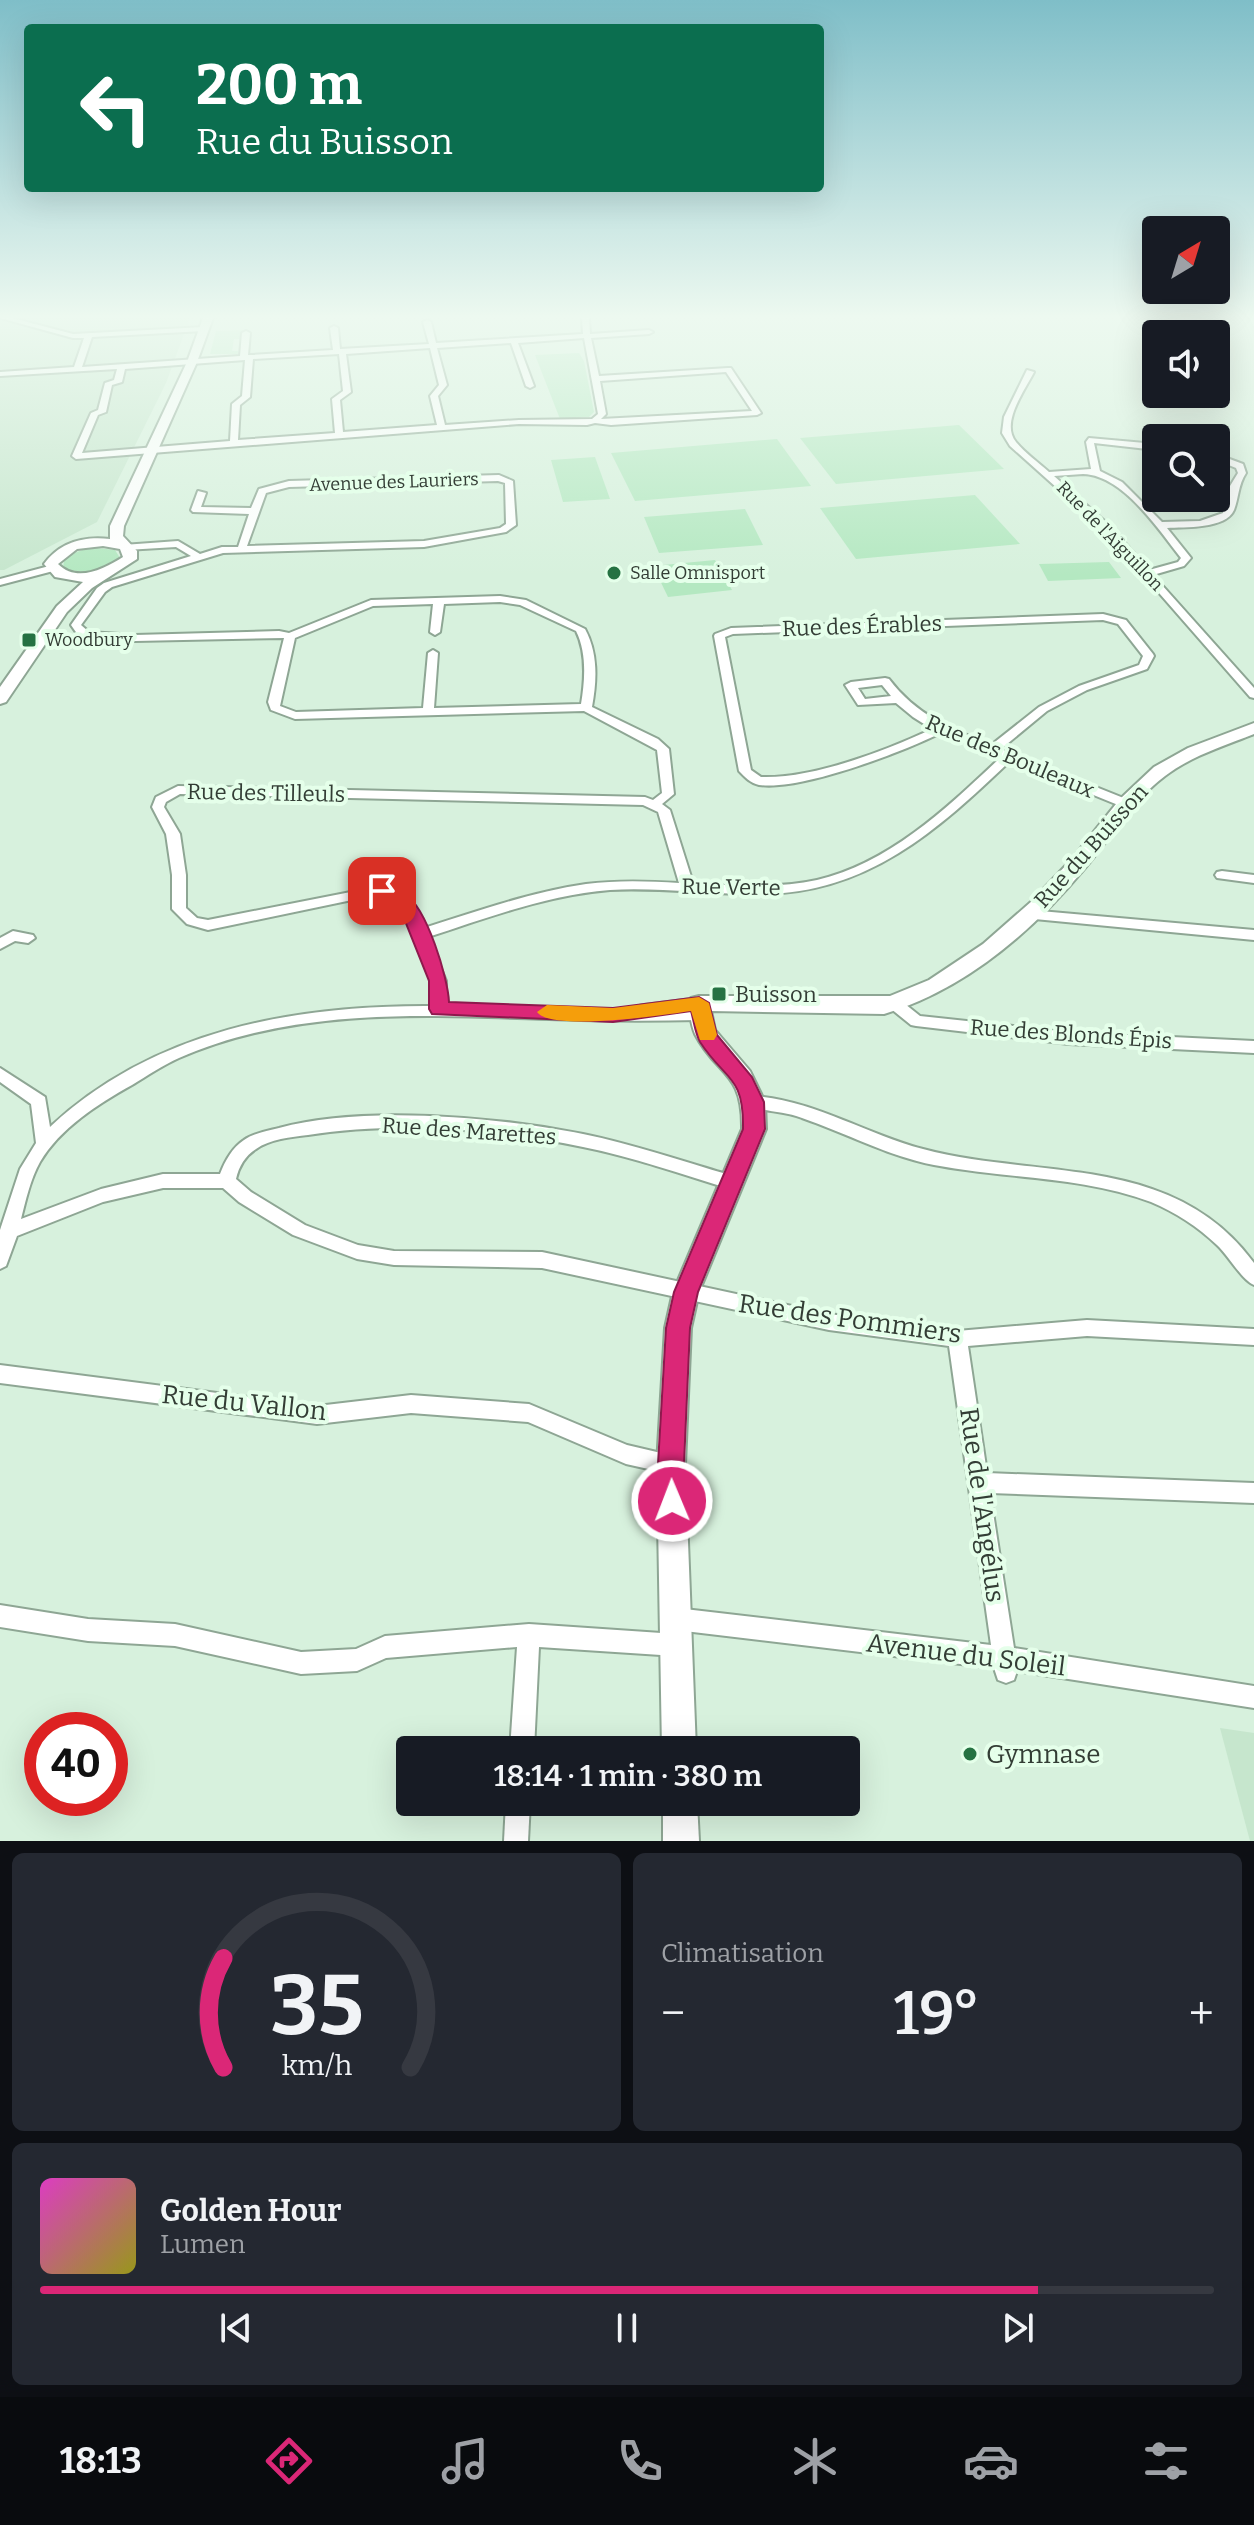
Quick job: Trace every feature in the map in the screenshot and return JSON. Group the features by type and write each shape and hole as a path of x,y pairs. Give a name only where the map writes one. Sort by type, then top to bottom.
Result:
{"street":[{"path":"104,404 102,412 95,413 76,456 442,428 595,421 611,423 757,413 751,404"},
{"path":"62,609 68,592 53,560 104,530 134,485 173,404"},
{"path":"234,443 236,404"},
{"path":"336,404 339,436"},
{"path":"436,404 442,428"},
{"path":"595,421 602,414 600,404"},
{"name":"Rue de l'Aiguillon","path":"1014,404 1008,417 1006,433 1013,444 1107,528 1254,695"},
{"path":"1096,472 1092,440 1142,445"},
{"path":"1160,525 1224,519 1230,513 1233,484 1242,473 1240,466 1230,462"},
{"path":"1050,474 1096,472 1116,481 1160,525 1186,558 1181,564 1148,573"},
{"name":"Avenue des Lauriers","path":"113,577 242,548 424,544 498,531 511,525 511,483 499,478 289,484 262,491 242,548"},
{"path":"134,485 133,495 116,532 127,549 127,563 101,590 76,625 82,633 135,638 290,636 362,605 511,599 580,629 586,639 590,692 586,708"},
{"path":"201,493 196,510 255,511"},
{"path":"80,545 107,542 127,549 178,544 199,557"},
{"path":"0,582 59,572 86,577 113,577"},
{"path":"0,699 62,609 87,585 113,577"},
{"path":"435,632 439,601"},
{"name":"Rue des Érables","path":"941,729 919,741 785,782 761,782 745,771 719,636 731,631 1103,617 1122,622 1149,656 1143,667 1083,688 1043,709 1000,754"},
{"path":"290,636 274,702 275,708 295,716 586,708 654,742 663,749 668,794 655,804 664,810 687,885"},
{"path":"428,712 433,653"},
{"name":"Rue des Bouleaux","path":"897,699 917,717 941,729 1127,804"},
{"name":"Rue du Buisson","path":"0,1261 31,1163 44,1143 82,1109 117,1084 173,1052 236,1031 318,1016 439,1009 638,1018 700,1009 849,1014 895,1004 943,981 1029,915 1059,887 1149,780 1179,759 1254,728"},
{"name":"Rue Verte","path":"421,934 552,895 608,886 785,889 826,883 864,868 943,818 1000,754"},
{"name":"Rue des Tilleuls","path":"439,1009 439,981 421,934 405,903 393,894 382,891 208,925 192,921 179,909 179,875 173,834 158,803 163,796 178,790 636,800 655,804"},
{"path":"1222,875 1254,879"},
{"path":"1029,915 1254,935"},
{"path":"0,944 13,936 28,938"},
{"name":"Rue des Blonds Épis","path":"895,1004 916,1021 1069,1038 1254,1047"},
{"path":"679,1736 671,1464 678,1328 686,1292 754,1129 754,1102 742,1077 708,1038 700,1009"},
{"path":"0,1074 39,1101 44,1143"},
{"path":"754,1102 778,1104 899,1150 959,1165 1123,1185 1158,1197 1192,1214 1215,1233 1244,1261 1254,1277"},
{"name":"Rue des Marettes","path":"227,1181 234,1160 257,1140 335,1126 422,1124 566,1137 730,1182"},
{"path":"8,1232 101,1196 163,1181 227,1181"},
{"name":"Rue des Pommiers","path":"227,1181 245,1197 299,1230 357,1252 429,1261 542,1260 829,1322 957,1339 1087,1328 1254,1337"},
{"name":"Rue de l'Angélus","path":"957,1339 1005,1665"},
{"name":"Rue du Vallon","path":"0,1374 317,1415 411,1404 529,1413 626,1454 671,1464"},
{"path":"980,1483 1254,1493"},
{"name":"Avenue du Soleil","path":"0,1616 88,1630 175,1635 301,1663 357,1660 385,1647 418,1643 529,1635 676,1632 1005,1665 1254,1697"},
{"path":"523,1736 529,1635"},
{"path":"516,1841 517,1816"},
{"path":"680,1816 681,1841"}],"shaded area":[{"path":"0,404 156,404 97,522 0,570"},
{"path":"554,404 592,404 594,412 589,417 560,419"},
{"path":"959,425 1004,469 836,484 800,438"},
{"path":"777,439 811,486 635,501 611,453"},
{"path":"595,457 610,499 563,502 551,460"},
{"path":"975,495 1020,544 856,559 820,508"},
{"path":"745,509 763,545 659,553 644,517"},
{"path":"89,547 115,550 120,558 108,567 93,572 77,572 63,567 65,557"},
{"path":"715,560 732,590 668,597 653,566"},
{"path":"1109,562 1121,578 1048,581 1039,564"},
{"path":"1220,1728 1254,1733 1254,1841 1250,1841"}],"slow traffic":[{"path":"547,1012 613,1015 699,1003 707,1035"}],"place":[{"name":"Salle Omnisport","path":"614,573"},
{"name":"Woodbury","path":"29,640"},
{"name":"Buisson","path":"719,994"},
{"name":"Gymnase","path":"970,1754"}],"route":[{"path":"382,891 401,898 412,915 439,981 439,1009 613,1015 699,1003 708,1038 742,1077 754,1102 754,1129 686,1292 678,1328 672,1501"}]}
